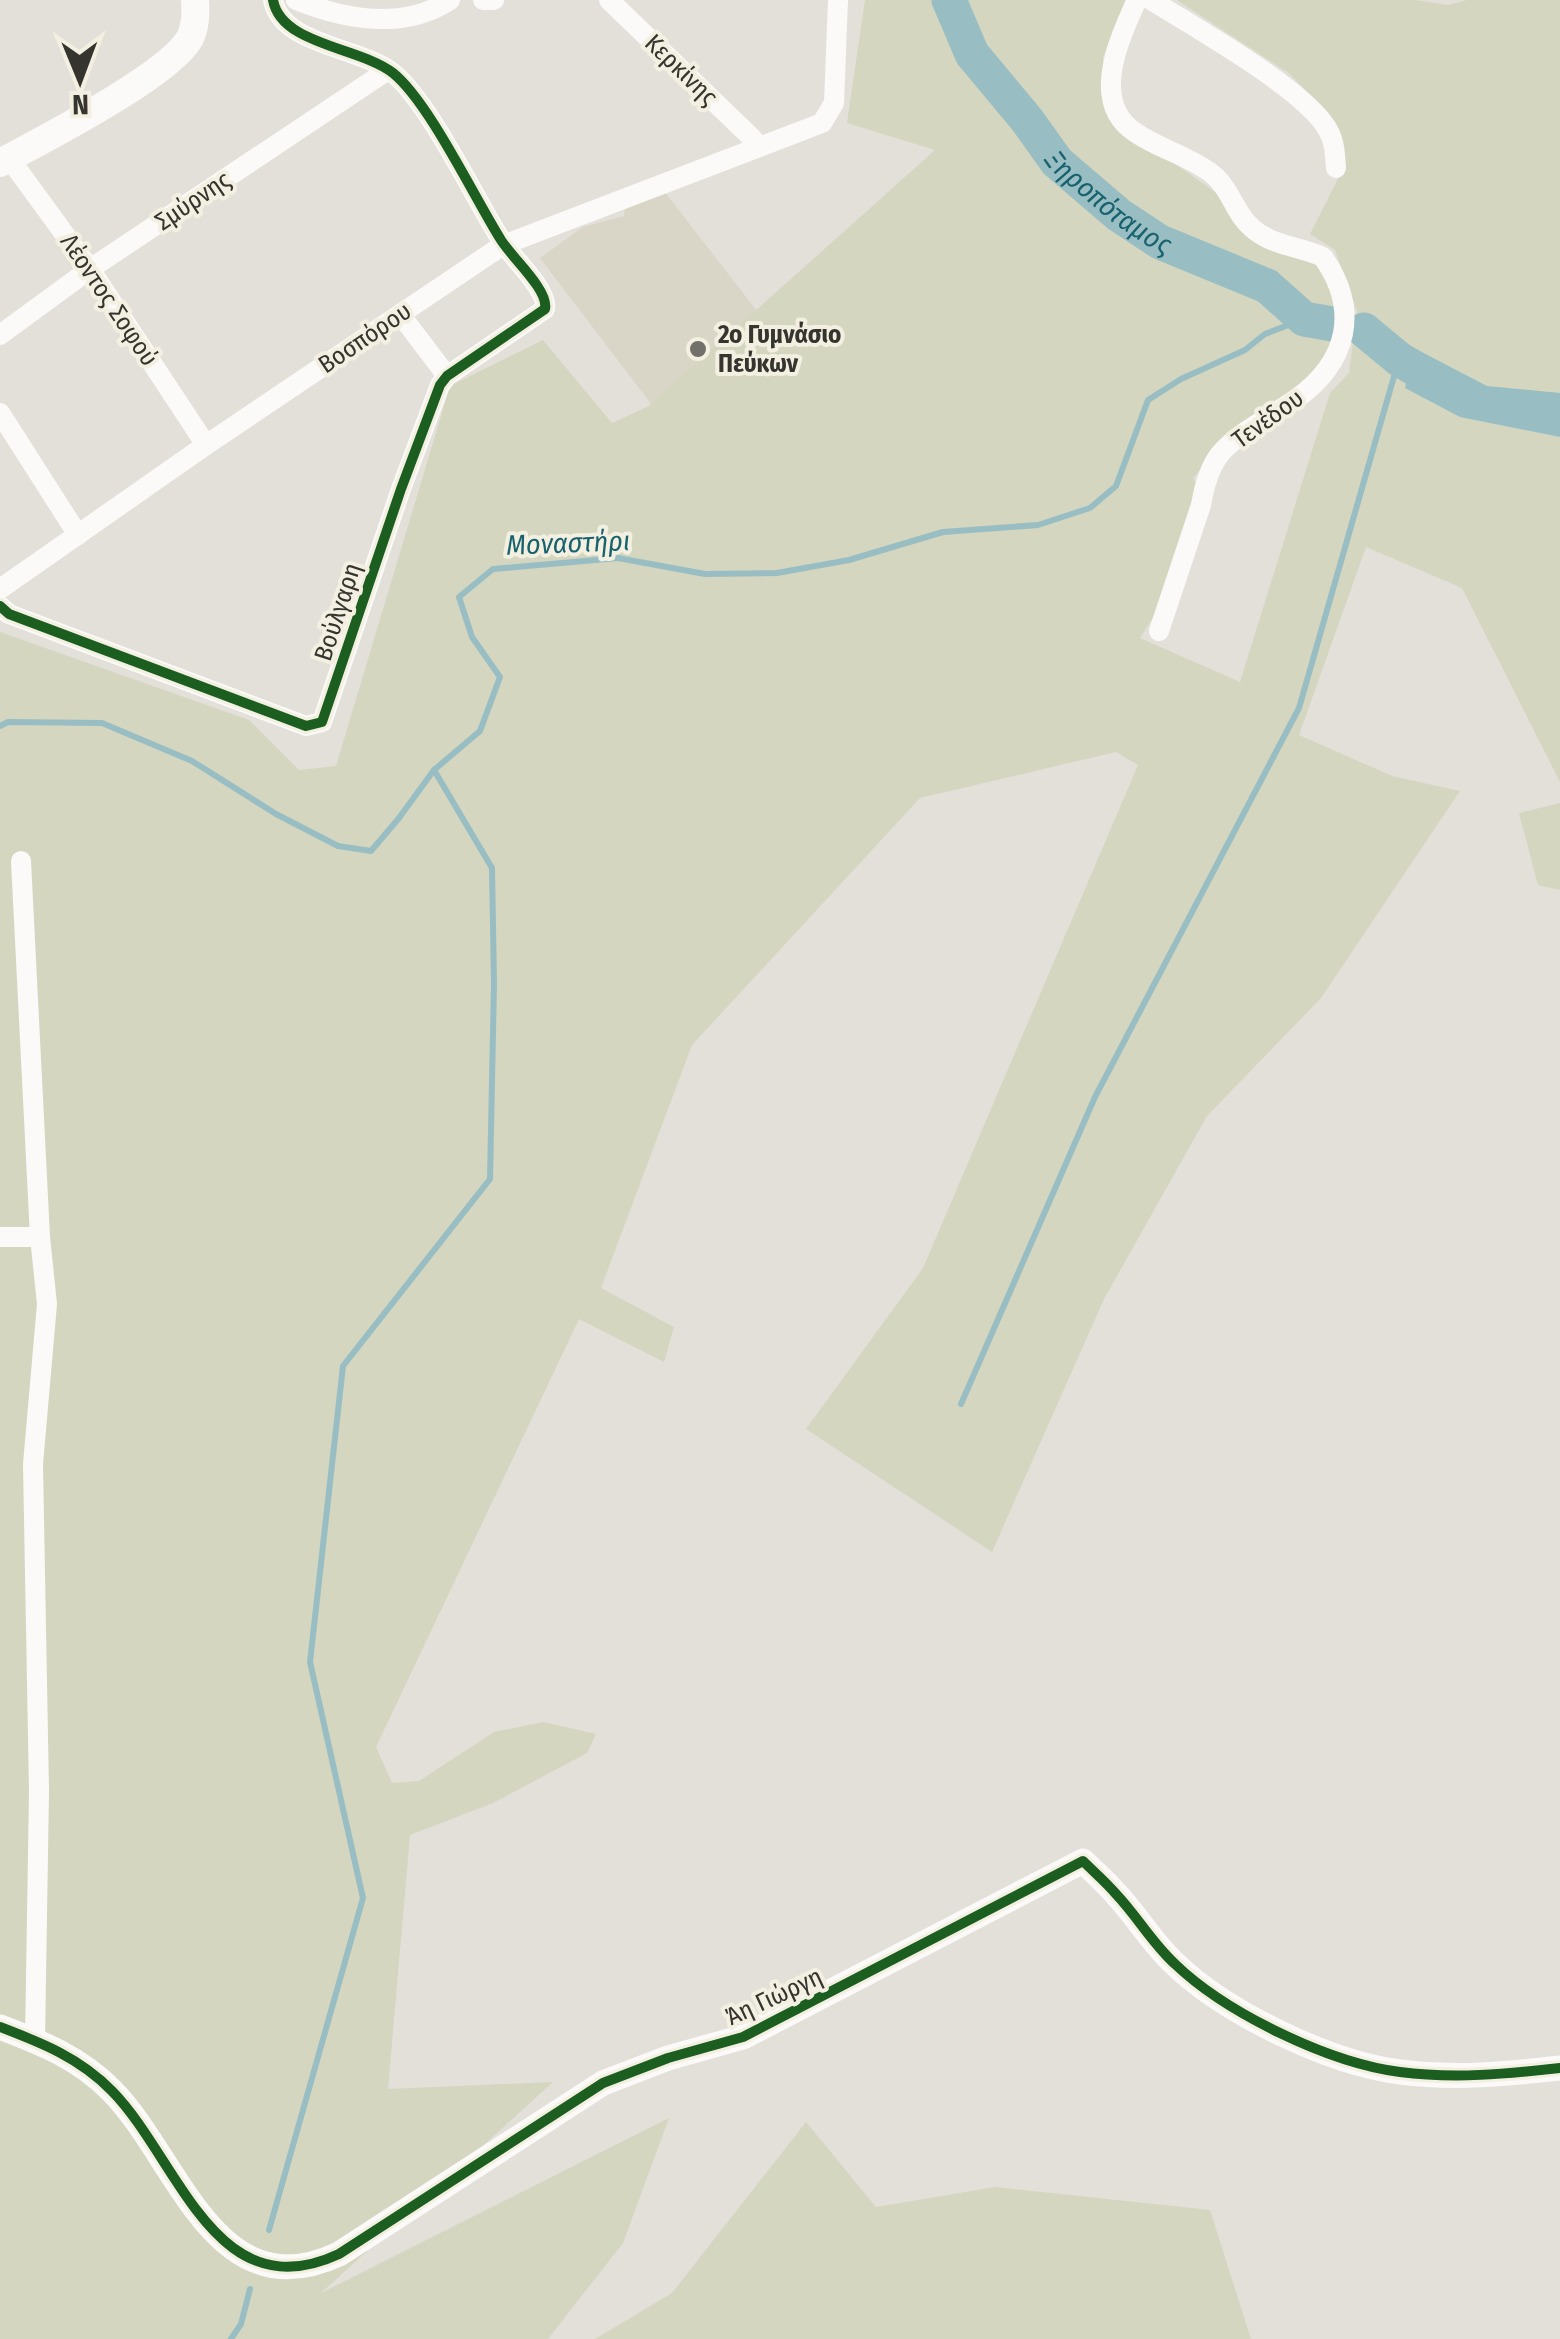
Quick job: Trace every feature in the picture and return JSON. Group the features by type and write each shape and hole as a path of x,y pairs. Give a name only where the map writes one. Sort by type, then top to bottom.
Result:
{"main road":[{"path":"5,160 146,80 172,60 191,36 194,0"}],"street":[{"path":"273,0 280,18 294,30 388,70 416,99 503,245 544,296 545,309 447,376 400,314"},
{"path":"296,0 355,16 402,20 428,13 450,0"},
{"path":"483,0 494,0"},
{"name":"Κερκίνης","path":"609,0 757,143"},
{"name":"Βοσπόρου","path":"0,589 503,245 757,143 822,123 834,103 838,0"},
{"name":"Τενέδου","path":"1136,0 1116,49 1112,81 1114,103 1122,120 1142,136 1214,175 1226,186 1255,231 1323,257 1347,316 1339,346 1316,384 1242,434 1219,456 1205,484 1202,505 1159,632"},
{"path":"1151,0 1296,94 1334,140 1336,168"},
{"name":"Σμύρνης","path":"0,336 90,270 388,70"},
{"name":"Λέοντος Σοφού","path":"5,160 90,270 206,445"},
{"name":"Βούλγαρη","path":"0,606 8,614 306,726 318,724 401,489 440,385 447,376"},
{"path":"0,412 78,535"},
{"path":"21,860 40,1238 47,1304 33,1464 38,1792 35,2040"},
{"path":"0,1237 40,1238"},
{"name":"Άη Γιώργη","path":"0,2027 83,2065 113,2092 144,2129 202,2217 226,2245 246,2258 284,2268 339,2254 603,2083 668,2058 743,2037 1083,1861 1117,1894 1174,1964 1220,2001 1299,2043 1394,2072 1423,2075 1479,2076 1560,2068"}],"shaded area":[{"name":"2ο Γυμνάσιο Πεύκων","path":"664,191 857,440 709,480 540,258 583,227 624,216 625,203"}],"green space":[{"path":"865,0 1125,0 1103,57 1106,96 1161,154 1314,262 1327,283 1342,322 1316,373 1193,478 1201,493 1157,611 1140,638 1240,682 1330,393 1349,373 1357,311 1335,250 1310,234 1343,169 1336,123 1290,74 1177,0 1415,0 1448,5 1467,0 1560,0 1560,782 1462,588 1366,547 1299,735 1392,776 1460,791 1321,998 1207,1116 1104,1299 992,1552 806,1429 923,1268 1138,765 1116,752 920,798 692,1045 601,1288 674,1327 664,1362 579,1319 376,1747 392,1783 419,1781 494,1732 543,1722 596,1734 587,1753 493,1803 410,1835 388,2089 553,2082 321,2293 669,2118 623,2243 548,2339 0,2339 0,632 249,720 299,770 336,766 450,386 543,340 612,423 649,406 935,150 847,123"},
{"path":"1560,803 1560,890 1538,885 1519,813"},
{"path":"806,2122 876,2207 995,2187 1210,2210 1251,2339 595,2339 672,2293"}],"water":[{"path":"1414,348 1487,386 1560,393 1560,437 1460,417 1405,388"}],"waterway":[{"name":"Ξηροπόταμος","path":"949,0 972,54 1057,162 1119,215 1160,242 1267,286 1304,319 1338,325"},
{"name":"Μοναστήρι","path":"0,726 8,722 102,723 192,761 276,814 338,846 371,851 434,770 480,731 500,677 472,637 459,597 493,569 618,558 705,574 777,573 849,560 943,532 1038,525 1090,508 1116,486 1148,400 1181,379 1245,350 1265,334 1304,319"},
{"name":"Ξηροπόταμος","path":"1364,330 1399,359 1449,389"},
{"path":"961,1404 1095,1097 1299,708 1399,359"},
{"path":"269,2230 363,1898 310,1662 343,1366 490,1179 492,868 434,770"},
{"path":"231,2339 241,2324 250,2289"}],"cycle path":[{"path":"0,606 9,614 306,726 322,722 440,385 447,376 545,309 536,284 501,240 436,127 407,87 379,64 290,27 273,0"},
{"path":"0,2027 74,2060 100,2079 136,2120 204,2220 230,2246 261,2263 296,2266 339,2254 603,2083 668,2058 743,2037 1083,1861 1124,1902 1167,1956 1196,1982 1250,2017 1311,2047 1372,2067 1420,2074 1480,2075 1560,2068"}],"place":[{"name":"2ο Γυμνάσιο Πεύκων","path":"698,349"}]}
